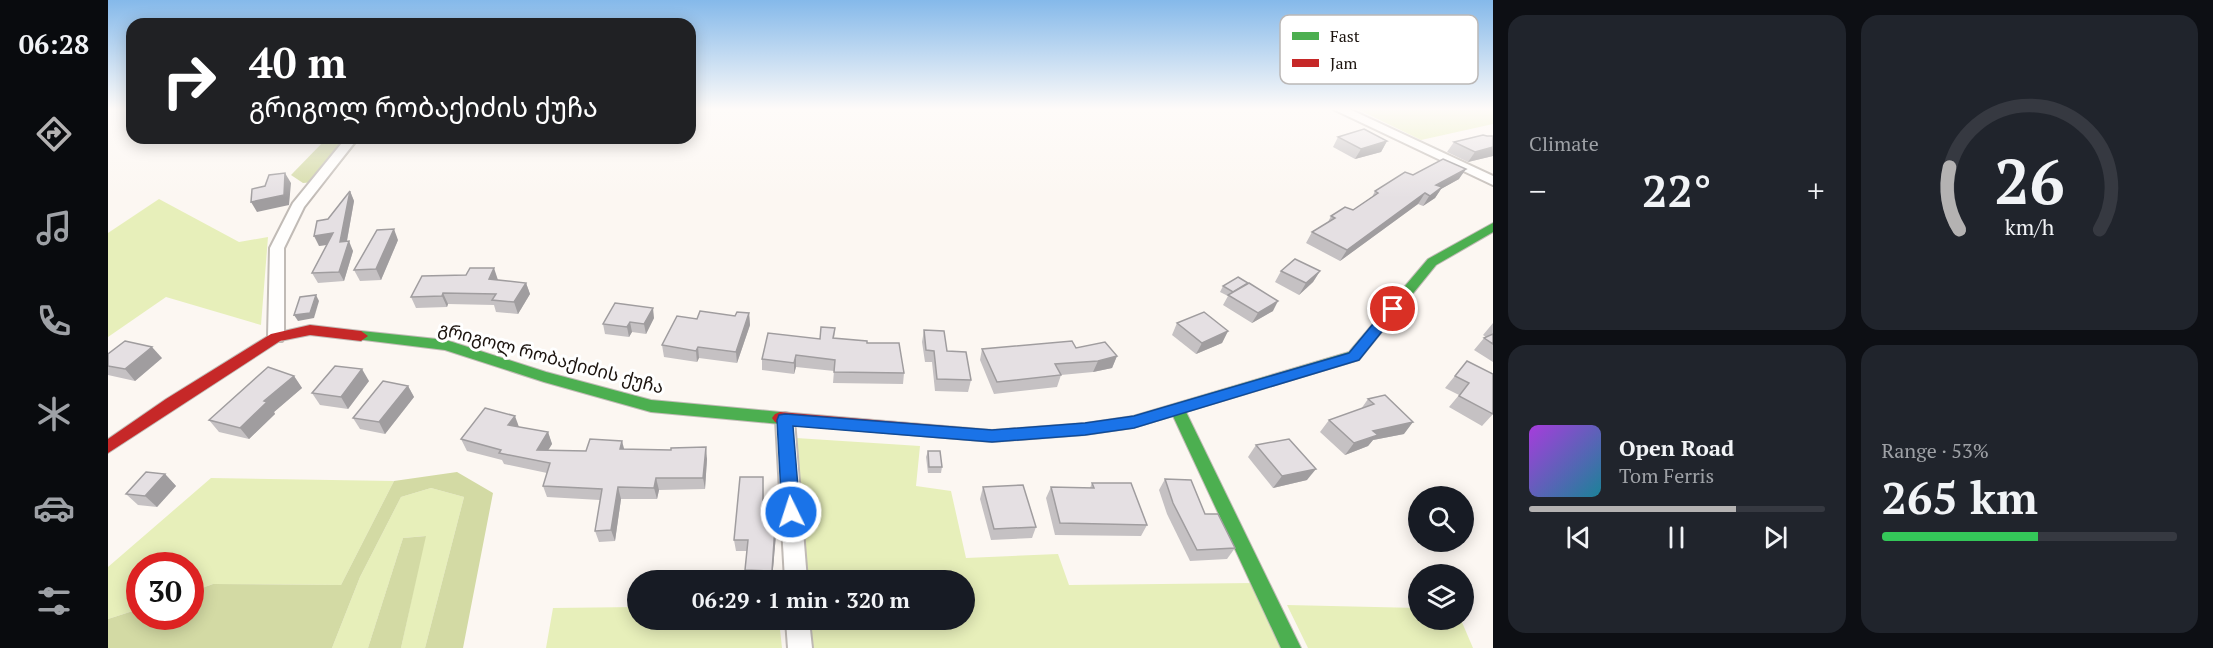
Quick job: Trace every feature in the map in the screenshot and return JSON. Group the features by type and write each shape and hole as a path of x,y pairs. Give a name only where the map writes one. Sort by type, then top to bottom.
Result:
{"street":[{"path":"1402,138 1493,182"},
{"path":"276,336 277,248 298,206 346,144"},
{"name":"გრიგოლ რობაქიძის ქუჩა","path":"108,447 171,403 276,336 310,330 446,345 651,406 785,420 992,436 1085,429 1134,422 1178,411 1354,356 1432,262 1493,227"},
{"path":"1178,411 1291,648"},
{"path":"785,420 795,570"},
{"path":"799,630 800,648"}],"green space":[{"path":"321,144 356,144 326,181 303,183 291,175"},
{"path":"159,199 239,242 268,237 261,325 166,297 108,337 108,233"},
{"path":"796,438 920,446 916,486 951,491 966,558 1058,554 1069,585 1254,583 1284,648 808,648 807,630 975,630 975,570 803,570"},
{"path":"457,472 493,493 463,648 425,648 464,497 431,488 401,497 360,577 332,648 108,648 108,619 126,613 126,630 204,630 204,587 213,584 341,585 394,481"},
{"path":"211,478 394,481 341,585 213,584 204,587 204,552 126,552 126,613 108,619 108,567"},
{"path":"431,488 464,497 425,648 401,648 425,536 403,538 368,648 332,648 360,577 401,497"},
{"path":"426,536 401,648 368,648 403,538"},
{"path":"1287,605 1408,608 1408,630 1465,630 1473,648 1308,648"},
{"path":"627,607 627,630 780,630 782,648 546,648 553,608"}],"building":[{"path":"1340,138 1382,138 1387,141 1361,149"},
{"path":"1470,138 1493,138 1493,147 1475,152 1454,142"},
{"path":"1443,159 1466,169 1436,185 1442,187 1430,196 1425,193 1347,250 1312,232 1335,218 1331,216 1345,207 1353,210 1378,193 1375,191 1405,172 1413,175"},
{"path":"285,173 284,195 251,202 252,189 265,186 269,175"},
{"path":"350,191 340,242 349,241 339,272 312,273 333,233 314,236 317,221 328,219"},
{"path":"394,229 376,269 354,270 377,230"},
{"path":"1295,259 1320,271 1306,283 1281,271"},
{"path":"470,268 494,268 489,279 526,283 514,302 492,300 496,294 443,293 442,296 411,297 422,276 466,275"},
{"path":"1238,277 1248,283 1233,292 1223,286"},
{"path":"1249,283 1278,301 1258,313 1228,295"},
{"path":"316,295 310,313 294,315 300,297"},
{"path":"615,303 653,308 644,324 630,322 627,327 603,324"},
{"path":"700,311 735,316 737,312 749,313 736,352 698,347 696,351 662,345 677,316 697,319"},
{"path":"1204,312 1228,331 1202,343 1177,323"},
{"path":"821,327 835,328 833,338 867,341 867,343 899,343 904,373 834,372 835,360 796,355 794,363 762,359 768,333 820,339"},
{"path":"924,330 944,331 947,351 966,352 971,380 937,379 934,351 926,350"},
{"path":"1493,334 1493,344 1484,338"},
{"path":"125,341 152,347 125,369 108,366 108,354"},
{"path":"1072,341 1076,348 1105,342 1117,356 1098,361 1055,364 1061,375 997,382 982,349"},
{"path":"1467,361 1493,374 1493,414 1459,396 1469,383 1455,376"},
{"path":"335,366 362,369 341,397 312,393"},
{"path":"268,367 294,376 264,401 267,402 240,428 209,420"},
{"path":"383,381 408,386 379,422 353,418"},
{"path":"1385,395 1413,422 1373,431 1378,435 1354,443 1329,420 1374,404 1368,399"},
{"path":"485,408 515,416 508,425 548,432 537,450 586,451 590,439 622,441 620,449 671,450 671,448 706,447 703,478 656,478 654,488 618,487 611,530 595,531 602,489 543,486 550,463 499,453 501,450 461,439"},
{"path":"1289,439 1316,469 1282,476 1256,445"},
{"path":"928,451 940,451 942,467 929,467"},
{"path":"146,472 165,474 145,496 126,494"},
{"path":"740,477 763,477 763,511 776,512 772,570 745,570 748,540 734,540"},
{"path":"1165,479 1191,480 1205,514 1218,514 1235,548 1197,550 1173,503"},
{"path":"1092,483 1131,483 1147,525 1060,523 1051,487 1094,488"},
{"path":"1023,485 1036,527 994,529 983,487"}],"traffic: fast":[{"path":"1133,422 1354,356 1432,262 1493,227"},
{"path":"361,336 446,345 544,377 651,406 780,418"},
{"path":"1178,411 1291,648"}],"traffic: jam":[{"path":"108,447 171,403 276,337 310,330 361,336"},
{"path":"780,418 992,436 1085,429 1133,422"}],"route":[{"path":"791,512 785,420 992,436 1085,429 1134,422 1178,411 1354,356 1393,309"}]}
